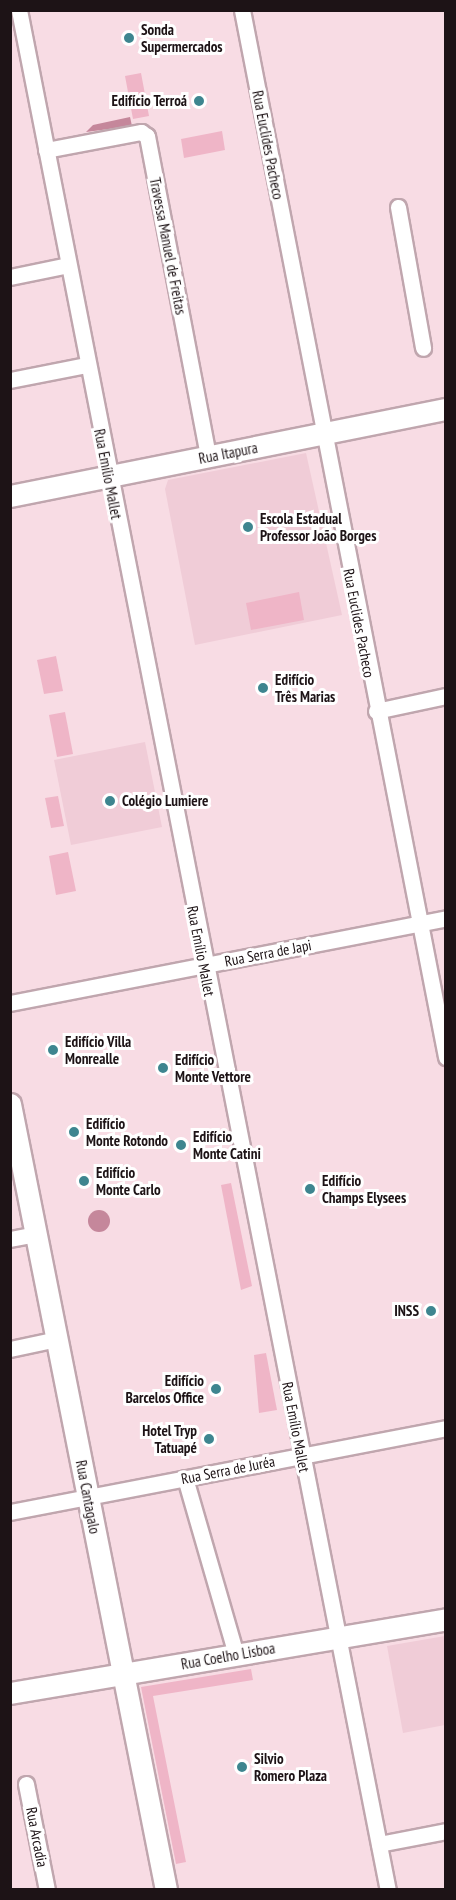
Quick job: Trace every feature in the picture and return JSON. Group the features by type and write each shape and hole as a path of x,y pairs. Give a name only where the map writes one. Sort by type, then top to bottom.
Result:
{"street":[{"name":"Rua Emílio Mallet","path":"20,10 86,365 388,1890"},
{"name":"Rua Euclides Pacheco","path":"242,10 322,434 445,1054"},
{"name":"Travessa Manuel de Freitas","path":"46,150 141,132 147,136 208,457"},
{"path":"398,207 423,348"},
{"path":"10,277 68,265"},
{"path":"10,380 86,365"},
{"name":"Rua Itapura","path":"10,496 446,409"},
{"path":"376,711 446,696"},
{"name":"Rua Serra de Japi","path":"10,1003 446,918"},
{"name":"Rua Cantagalo","path":"10,1104 166,1890"},
{"path":"10,1239 36,1234"},
{"path":"10,1349 57,1339"},
{"name":"Rua Serra de Juréa","path":"10,1512 446,1428"},
{"path":"185,1478 236,1655"},
{"name":"Rua Coelho Lisboa","path":"10,1693 446,1619"},
{"name":"Rua Arcadia","path":"26,1784 47,1890"},
{"path":"379,1844 446,1831"}],"shaded area":[{"path":"141,73 149,116 133,119 125,76"},
{"path":"130,117 132,126 86,132 93,125"},
{"path":"222,131 225,150 184,158 181,139"},
{"name":"Escola Estadual Professor João Borges","path":"306,453 342,615 195,645 165,489 168,480"},
{"path":"299,592 304,620 251,630 246,603"},
{"path":"56,656 63,691 44,694 37,660"},
{"path":"65,712 73,754 57,757 49,715"},
{"name":"Colégio Lumiere","path":"145,742 162,827 71,845 54,760"},
{"path":"58,796 64,826 51,828 45,798"},
{"path":"68,852 76,891 56,895 49,856"},
{"path":"231,1183 252,1286 241,1290 221,1185"},
{"path":"99,1210 107,1213 110,1221 107,1229 99,1232 91,1229 88,1221 91,1213"},
{"path":"266,1353 277,1410 259,1413 254,1355"},
{"path":"445,1636 445,1725 403,1733 387,1646"},
{"path":"251,1669 253,1680 153,1696 186,1862 176,1864 141,1687"}],"place":[{"name":"Sonda Supermercados","path":"129,38"},
{"name":"Edifício Terroá","path":"199,101"},
{"name":"Escola Estadual Professor João Borges","path":"248,527"},
{"name":"Edifício Três Marias","path":"263,688"},
{"name":"Colégio Lumiere","path":"110,801"},
{"name":"Edifício Villa Monrealle","path":"53,1050"},
{"name":"Edifício Monte Vettore","path":"163,1068"},
{"name":"Edifício Monte Rotondo","path":"74,1132"},
{"name":"Edifício Monte Catini","path":"181,1145"},
{"name":"Edifício Monte Carlo","path":"84,1181"},
{"name":"Edifício Champs Elysees","path":"310,1189"},
{"name":"INSS","path":"431,1311"},
{"name":"Edifício Barcelos Office","path":"216,1389"},
{"name":"Hotel Tryp Tatuapé","path":"209,1439"},
{"name":"Silvio Romero Plaza","path":"242,1767"}]}
